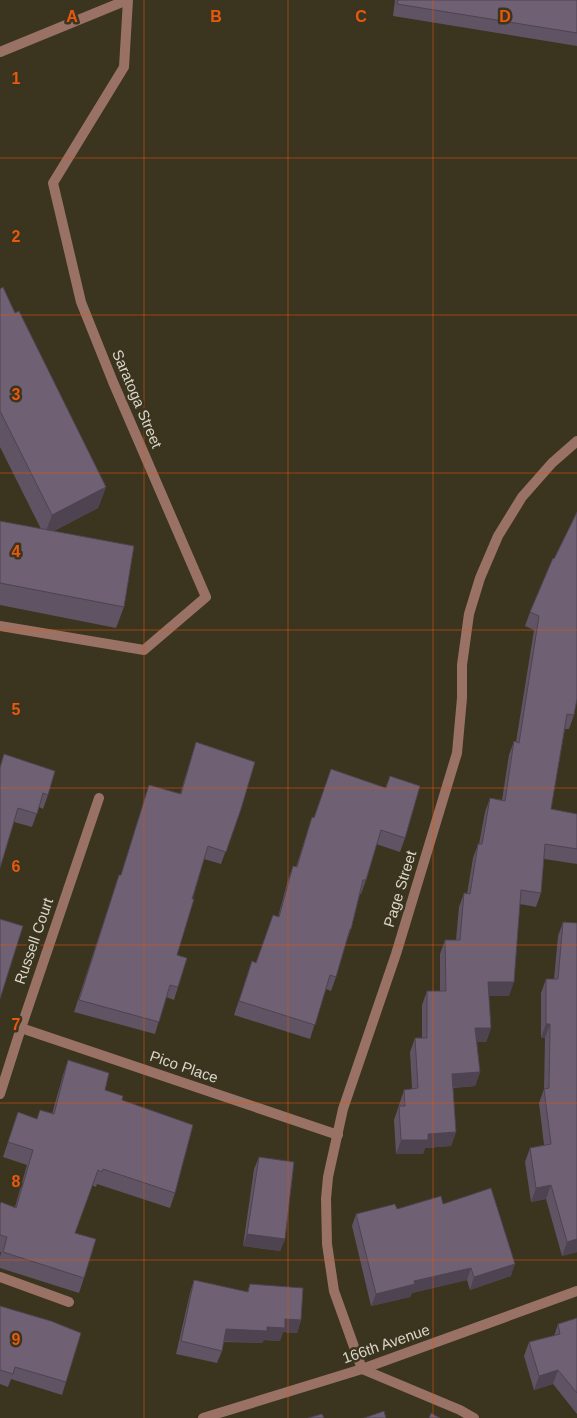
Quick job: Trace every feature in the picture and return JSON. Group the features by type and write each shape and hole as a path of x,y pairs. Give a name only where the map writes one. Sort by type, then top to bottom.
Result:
{"street":[{"path":"0,52 128,0"},
{"name":"Saratoga Street","path":"0,626 144,650 206,597 113,382 81,302 54,183 124,67 128,0"},
{"name":"Page Street","path":"362,1369 334,1291 326,1244 328,1177 343,1109 396,954 457,753 462,698 462,665 469,614 480,578 498,536 522,497 552,463 577,441"},
{"name":"Russell Court","path":"0,1094 99,798"},
{"name":"Pico Place","path":"21,1028 338,1135"},
{"path":"0,1277 69,1302"},
{"name":"166th Avenue","path":"204,1418 362,1369 577,1291"},
{"path":"362,1369 460,1410 474,1418"}],"building":[{"path":"398,0 577,0 577,33 397,4"},
{"path":"3,287 15,313 19,311 106,487 52,515 0,411 0,289"},
{"path":"577,512 577,699 574,715 567,714 551,809 577,814 577,849 545,844 541,893 521,890 514,982 488,982 491,1028 475,1028 480,1072 452,1074 456,1132 428,1134 428,1140 401,1140 399,1106 405,1106 404,1090 418,1088 415,1038 427,1038 427,991 446,991 445,940 460,940 464,893 470,894 478,844 482,844 490,798 505,801 514,741 519,743 539,616 530,612 553,558"},
{"path":"0,521 134,546 124,607 0,583"},
{"path":"196,742 255,762 226,852 208,846 177,955 187,958 178,987 170,985 159,1022 79,1000 149,785 181,794"},
{"path":"4,754 55,771 48,795 43,793 37,814 18,808 0,868 0,768"},
{"path":"331,769 386,788 390,776 420,786 405,838 381,830 366,880 363,880 351,929 336,977 330,975 315,1025 239,1001 252,961 256,963 273,915 279,917 293,866 297,867 312,817 314,818"},
{"path":"0,919 23,926 0,999"},
{"path":"563,922 577,923 577,1239 567,1242 551,1185 536,1188 530,1148 551,1144 544,1089 549,1088 550,1024 546,1024 546,979 558,979"},
{"path":"68,1060 109,1073 105,1090 123,1096 122,1100 193,1125 175,1193 103,1169 102,1172 98,1170 75,1233 96,1239 84,1278 3,1252 7,1237 0,1235 1,1202 16,1208 33,1150 8,1142 18,1112 37,1119 40,1110 54,1114"},
{"path":"259,1157 294,1162 285,1239 247,1234"},
{"path":"491,1188 515,1264 474,1277 471,1268 414,1281 415,1284 376,1294 356,1214 395,1204 397,1209 441,1196 443,1204"},
{"path":"194,1280 248,1292 250,1284 303,1288 301,1320 285,1319 285,1328 267,1327 267,1331 226,1329 222,1351 181,1341"},
{"path":"0,1306 51,1321 81,1333 66,1382 15,1367 13,1374 0,1370"},
{"path":"577,1318 577,1393 558,1370 539,1376 529,1342 560,1334 558,1324"},
{"path":"384,1411 386,1418 364,1418"},
{"path":"431,1413 440,1418 429,1418"},
{"path":"322,1414 324,1418 308,1418"}]}
